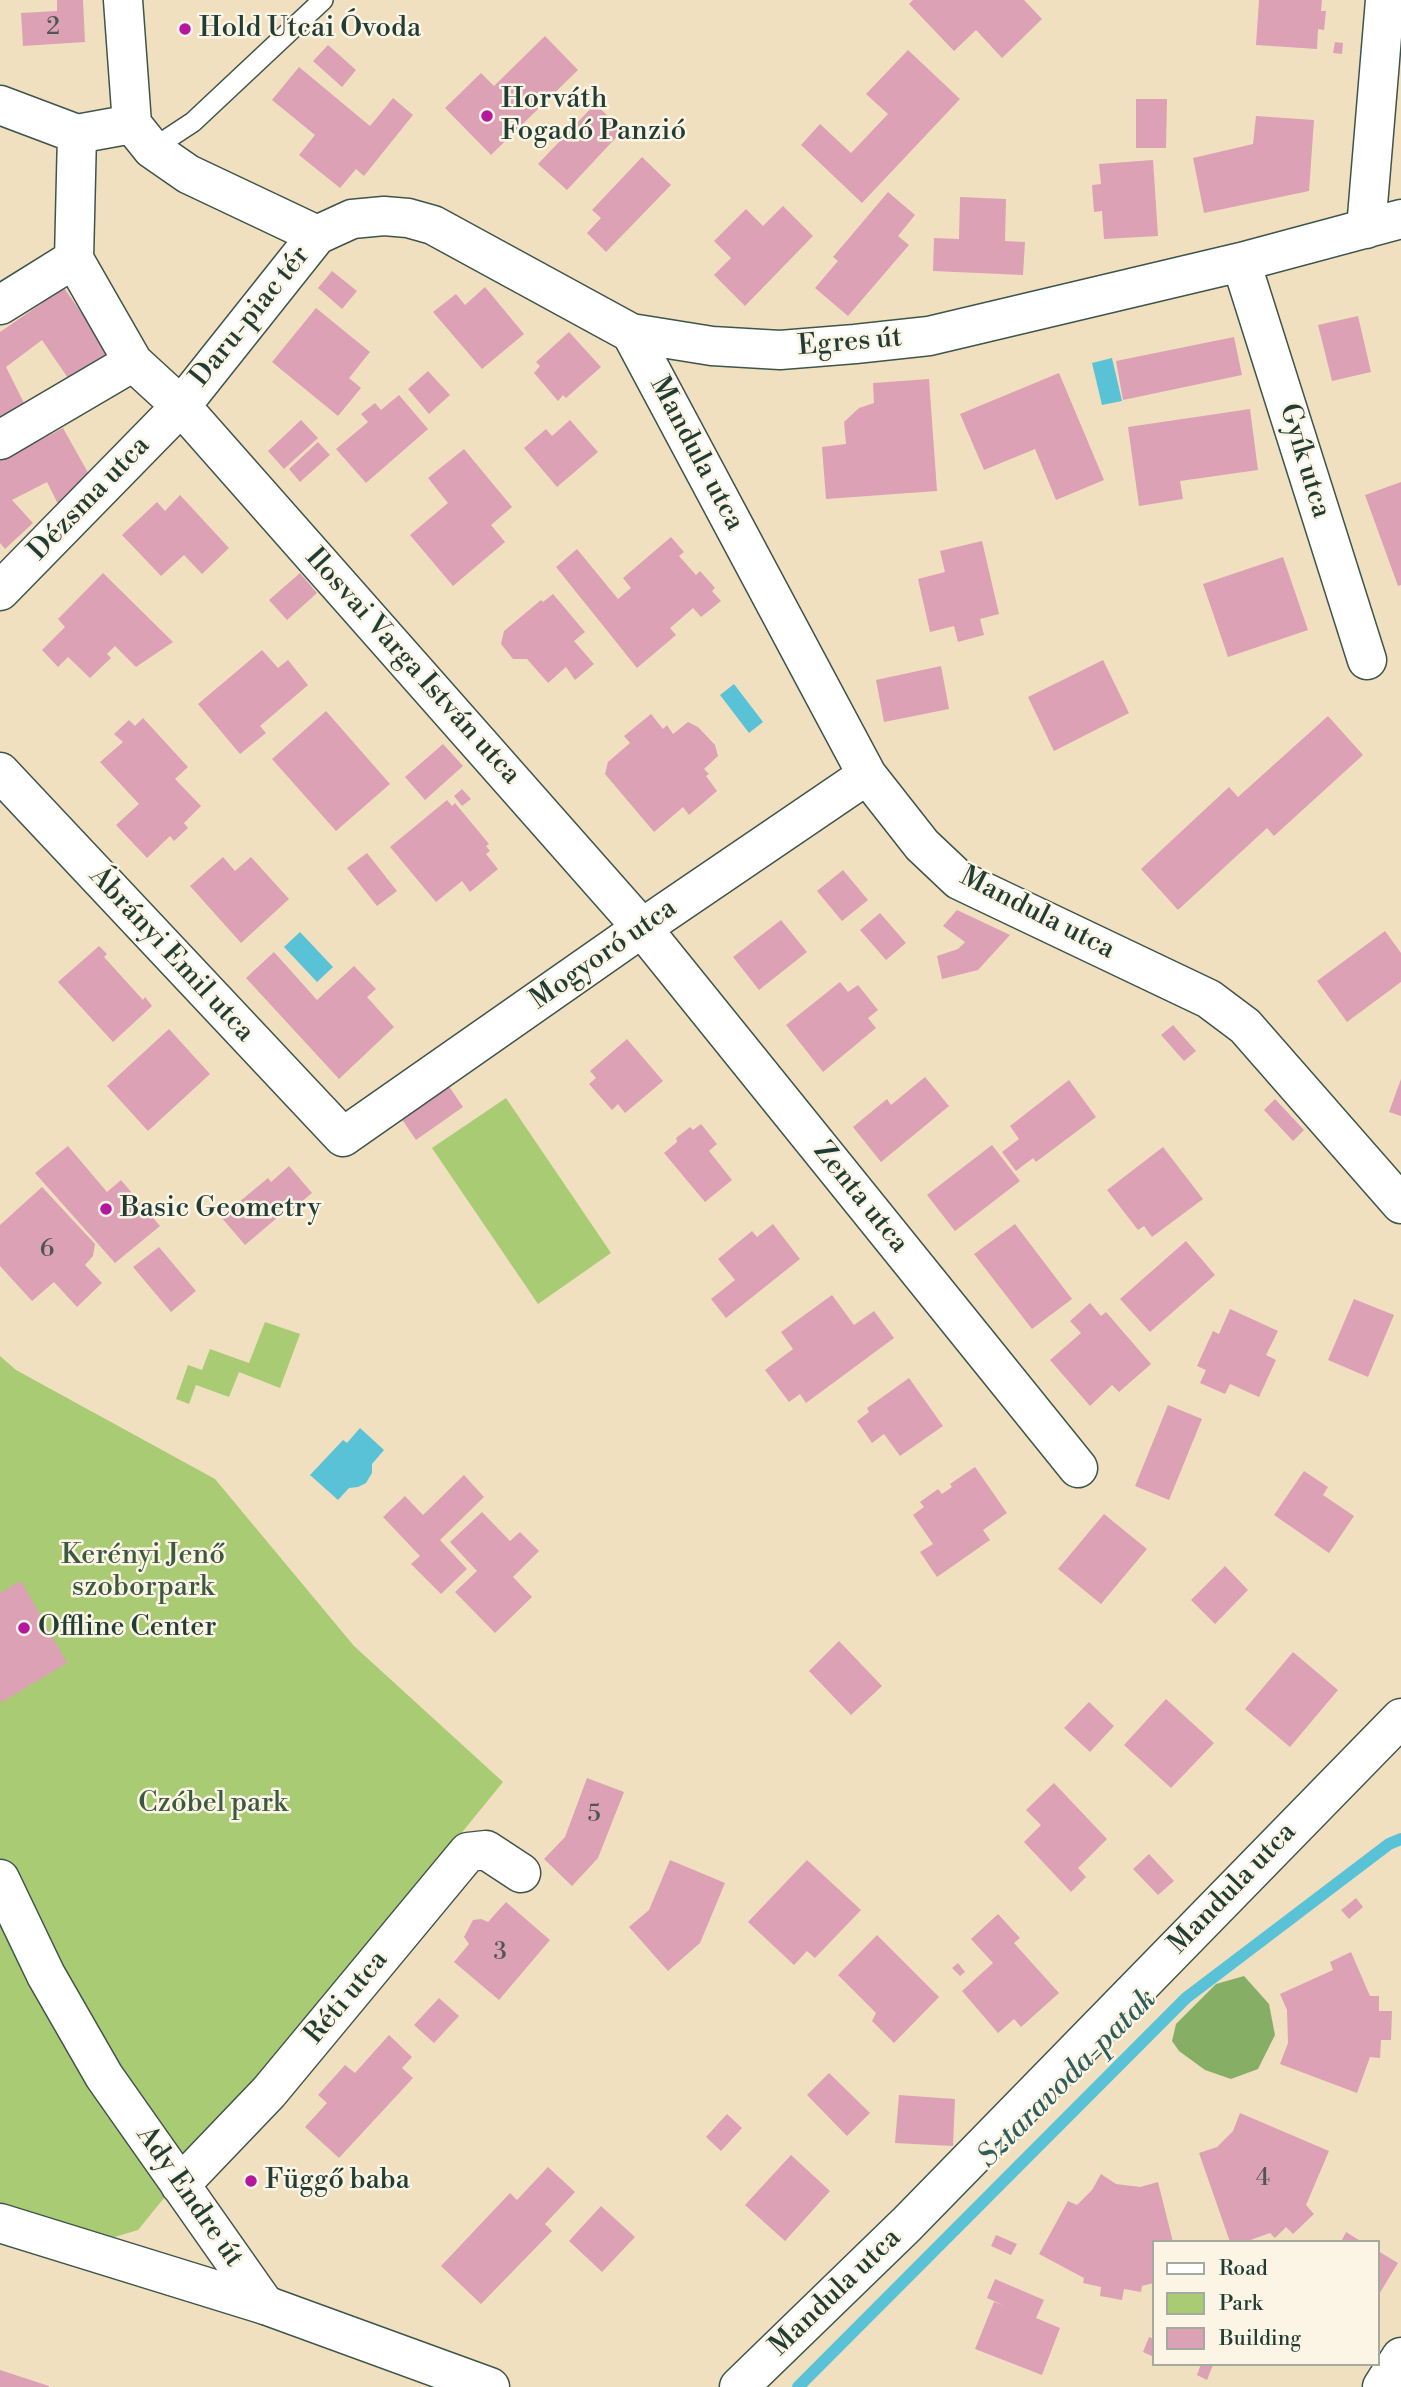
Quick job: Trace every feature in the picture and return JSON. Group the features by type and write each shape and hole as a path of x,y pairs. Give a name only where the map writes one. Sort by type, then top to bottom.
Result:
{"street":[{"path":"0,105 78,134 142,136 124,0"},
{"path":"1383,224 1385,0"},
{"path":"0,305 74,260 78,134"},
{"name":"Daru-piac tér","path":"74,260 132,362 181,406 317,235 188,174 142,136"},
{"name":"Egres út","path":"317,235 352,219 384,216 408,218 433,225 631,332 712,346 780,350 929,336 1241,262 1383,224"},
{"name":"Gyík utca","path":"1241,262 1367,660"},
{"name":"Mandula utca","path":"631,332 867,775 922,845 959,880 1209,999 1245,1026 1401,1203"},
{"path":"0,440 132,362"},
{"name":"Dézsma utca","path":"0,592 181,406"},
{"name":"Ilosvai Varga István utca","path":"181,406 642,928"},
{"name":"Ábrányi Emil utca","path":"0,772 343,1137"},
{"name":"Mogyoró utca","path":"343,1137 867,775"},
{"name":"Zenta utca","path":"642,928 1078,1468"},
{"name":"Mandula utca","path":"738,2387 906,2224 1401,1718"},
{"name":"Réti utca","path":"180,2185 270,2092 468,1852 486,1850 521,1873"},
{"name":"Ady Endre út","path":"0,1879 46,1975 104,2076 265,2305"},
{"path":"0,2224 265,2305 490,2387"},
{"path":"1382,2387 1401,2357"}],"lane":[{"path":"142,136 193,122 323,0"}],"green space":[{"path":"506,1098 611,1253 538,1304 432,1148"},
{"path":"265,1322 300,1334 280,1388 239,1372 229,1397 196,1385 189,1404 176,1399 188,1365 202,1370 210,1349 249,1363"},
{"name":"Czóbel park","path":"0,1356 16,1370 215,1479 354,1646 503,1782 138,2230 108,2239 0,2204"},
{"path":"1244,1976 1269,2004 1275,2035 1258,2069 1231,2079 1205,2070 1179,2051 1172,2041 1176,2024 1216,1984"}],"water":[{"path":"1112,358 1122,401 1102,405 1092,363"},
{"path":"734,684 763,722 749,733 720,695"},
{"path":"300,932 333,967 317,982 284,947"},
{"path":"360,1428 384,1450 372,1464 372,1473 366,1483 349,1488 338,1500 310,1475 343,1440 347,1443"}],"building":[{"path":"57,0 83,0 85,42 23,46 21,13 57,11"},
{"path":"913,0 1024,0 1042,19 1002,58 976,30 954,51 909,4"},
{"path":"1259,0 1322,0 1321,11 1326,11 1324,30 1318,29 1317,49 1256,45"},
{"path":"545,36 578,70 491,155 445,108 481,73 494,86"},
{"path":"1335,42 1343,43 1342,54 1333,53"},
{"path":"328,45 356,70 342,87 313,61"},
{"path":"908,50 960,99 862,203 801,145 820,124 851,153 888,114 866,94"},
{"path":"299,67 370,126 393,98 413,115 364,176 356,169 340,188 299,155 315,135 272,100"},
{"path":"1136,99 1167,99 1166,148 1136,148"},
{"path":"595,104 623,130 567,190 538,164"},
{"path":"1256,116 1314,120 1309,191 1204,213 1193,158 1253,144"},
{"path":"642,157 671,185 606,252 587,233 601,218 592,210"},
{"path":"1153,160 1158,236 1104,239 1102,211 1094,212 1092,185 1101,184 1099,164"},
{"path":"888,192 915,215 898,236 909,245 848,316 815,288 838,261 833,257"},
{"path":"960,197 1006,199 1005,241 1025,242 1023,275 933,271 934,238 959,239"},
{"path":"783,206 813,236 745,306 714,275 731,258 714,241 746,209 763,226"},
{"path":"332,271 357,291 342,309 318,288"},
{"path":"485,287 524,334 482,369 433,312 456,294 465,305"},
{"path":"64,288 110,353 70,381 42,340 6,367 27,409 0,424 0,332"},
{"path":"316,308 370,352 349,378 361,388 338,416 272,362"},
{"path":"1358,316 1371,372 1332,381 1318,325"},
{"path":"569,332 601,367 566,398 563,395 558,401 534,373 540,366 536,362"},
{"path":"1234,337 1242,375 1123,400 1116,361"},
{"path":"428,371 450,395 429,414 408,389"},
{"path":"1059,373 1104,480 1056,500 1035,449 984,470 960,414"},
{"path":"929,379 937,491 826,499 822,447 846,444 844,422 859,408 874,403 873,383"},
{"path":"399,395 428,429 366,483 336,449 368,422 361,414 375,403 381,410"},
{"path":"1250,409 1258,470 1180,481 1183,499 1139,506 1128,427"},
{"path":"301,420 318,438 284,469 268,451"},
{"path":"570,420 598,452 557,487 524,448 546,429 552,436"},
{"path":"63,428 91,478 59,506 47,482 12,500 33,523 5,549 0,543 0,461"},
{"path":"318,442 330,455 300,482 289,469"},
{"path":"464,449 512,507 491,525 505,542 453,586 410,535 448,503 428,478"},
{"path":"1401,482 1401,585 1398,586 1365,495"},
{"path":"180,495 229,548 202,574 184,555 161,576 122,535 157,502 165,511"},
{"path":"671,537 684,552 679,556 696,575 700,571 715,588 712,591 721,601 701,617 693,608 670,628 676,635 637,668 556,567 577,549 618,599 631,588 623,578"},
{"path":"982,541 999,614 980,619 984,635 958,642 954,626 930,632 918,579 945,572 940,551"},
{"path":"1283,557 1308,630 1228,657 1203,584"},
{"path":"103,573 173,642 136,667 115,646 107,654 111,658 90,678 68,657 58,667 42,650 65,627 58,619"},
{"path":"300,573 317,593 287,620 269,600"},
{"path":"553,594 585,632 574,641 594,664 575,680 566,667 548,683 527,659 513,659 501,644 504,631 541,600 543,602"},
{"path":"262,650 278,668 288,660 308,685 260,726 266,733 240,754 198,704"},
{"path":"1103,660 1129,713 1054,751 1028,697"},
{"path":"941,666 949,709 884,722 876,680"},
{"path":"326,711 390,784 336,831 272,759"},
{"path":"651,714 663,729 667,725 673,734 688,722 698,727 715,745 718,756 704,769 717,791 689,815 683,807 654,832 605,774 608,762 630,743 624,736"},
{"path":"1328,716 1363,755 1274,836 1267,828 1178,910 1141,869 1229,787 1238,797"},
{"path":"143,718 188,767 175,779 201,806 184,823 188,828 174,841 170,836 147,858 116,825 139,804 100,762 123,742 114,734 129,720 135,726"},
{"path":"443,744 463,766 425,800 405,777"},
{"path":"462,789 471,799 462,806 454,796"},
{"path":"447,800 452,806 455,803 489,844 486,846 490,851 486,854 498,869 470,892 462,881 436,902 390,847"},
{"path":"367,853 397,891 377,906 347,868"},
{"path":"223,857 235,871 251,857 289,899 241,943 190,886"},
{"path":"843,870 868,900 842,921 817,891"},
{"path":"957,910 1010,935 978,970 942,979 937,956 958,949 965,942 943,926"},
{"path":"880,913 906,943 886,960 860,930"},
{"path":"781,920 807,952 759,990 733,957"},
{"path":"1385,931 1401,953 1401,982 1347,1022 1317,981"},
{"path":"99,946 107,954 104,957 143,1000 145,997 152,1006 113,1042 58,982"},
{"path":"274,952 317,1000 354,966 376,989 367,997 394,1027 339,1079 246,978"},
{"path":"840,982 848,992 858,985 878,1010 868,1018 876,1028 823,1072 786,1025"},
{"path":"1173,1025 1196,1051 1184,1061 1161,1035"},
{"path":"169,1029 210,1074 148,1131 107,1086"},
{"path":"627,1039 663,1081 625,1113 618,1104 612,1110 589,1084 596,1078 590,1071"},
{"path":"925,1077 949,1106 881,1162 853,1127 887,1099 891,1105"},
{"path":"1401,1079 1401,1116 1389,1112"},
{"path":"1069,1080 1096,1117 1036,1162 1033,1158 1016,1171 1002,1152 1019,1139 1010,1126"},
{"path":"448,1085 463,1107 416,1140 401,1118"},
{"path":"1275,1099 1304,1130 1293,1141 1264,1110"},
{"path":"701,1124 717,1144 709,1151 732,1180 705,1202 664,1153 677,1142 676,1138 690,1127 693,1130"},
{"path":"992,1145 1020,1181 955,1231 927,1195"},
{"name":"Basic Geometry","path":"68,1146 107,1192 121,1180 160,1226 115,1263 35,1173"},
{"path":"1163,1147 1203,1199 1152,1237 1144,1226 1138,1230 1107,1190"},
{"path":"289,1166 312,1193 293,1209 291,1206 245,1245 221,1217 268,1178 271,1182"},
{"path":"42,1187 95,1244 93,1256 85,1265 102,1283 77,1307 54,1282 32,1301 0,1266 0,1225"},
{"path":"773,1224 800,1259 726,1318 711,1299 735,1280 718,1259 752,1231 757,1237"},
{"path":"1015,1224 1072,1299 1032,1329 974,1254"},
{"path":"1186,1241 1215,1275 1150,1332 1120,1299"},
{"path":"159,1247 196,1291 171,1312 133,1267"},
{"path":"832,1295 854,1325 874,1311 894,1338 806,1403 800,1394 789,1402 765,1370 793,1349 781,1332"},
{"path":"1354,1299 1394,1315 1368,1377 1328,1360"},
{"path":"1090,1303 1101,1316 1106,1312 1151,1364 1119,1392 1112,1385 1090,1406 1050,1360 1081,1333 1070,1321"},
{"path":"1230,1309 1278,1331 1266,1355 1276,1360 1259,1397 1230,1384 1225,1394 1200,1383 1206,1370 1197,1366 1213,1331 1219,1334"},
{"path":"909,1378 943,1426 900,1456 884,1434 872,1443 857,1421 869,1412 867,1408"},
{"path":"1168,1405 1202,1419 1169,1500 1135,1486"},
{"path":"975,1467 1007,1513 983,1530 990,1540 937,1577 920,1552 933,1544 913,1515 924,1507 920,1502 938,1489 942,1494 952,1487 950,1484"},
{"path":"1304,1471 1328,1487 1323,1495 1354,1516 1329,1553 1274,1515"},
{"path":"464,1475 484,1497 440,1540 467,1569 441,1594 411,1564 420,1556 383,1517 405,1496 423,1515"},
{"path":"482,1512 510,1541 520,1532 539,1551 513,1577 532,1597 495,1633 455,1592 477,1571 450,1542"},
{"path":"1104,1514 1147,1549 1101,1604 1058,1569"},
{"path":"1225,1566 1248,1590 1215,1624 1191,1600"},
{"name":"Offline Center","path":"21,1581 67,1663 0,1703 0,1593"},
{"path":"839,1641 882,1686 851,1715 809,1671"},
{"path":"1293,1652 1338,1690 1290,1747 1245,1709"},
{"path":"1166,1699 1214,1743 1171,1788 1124,1745"},
{"path":"1089,1702 1114,1726 1090,1752 1064,1728"},
{"path":"587,1778 624,1792 598,1858 572,1886 544,1859 565,1837"},
{"path":"1054,1783 1107,1839 1078,1868 1086,1877 1071,1892 1024,1842 1041,1825 1026,1810"},
{"path":"1149,1854 1174,1881 1158,1895 1133,1869"},
{"path":"670,1860 725,1883 700,1943 668,1971 629,1927 649,1910"},
{"path":"807,1860 861,1910 815,1958 807,1951 794,1965 748,1922"},
{"path":"1356,1898 1363,1907 1349,1919 1341,1910"},
{"path":"506,1902 550,1940 499,2000 454,1962 469,1944 464,1937 473,1920 488,1922"},
{"path":"998,1914 1020,1938 1014,1943 1059,1993 1021,2027 1014,2019 998,2033 962,1991 993,1963 971,1939"},
{"path":"877,1935 939,1997 894,2043 872,2021 876,2013 838,1975"},
{"path":"1351,1952 1370,1996 1379,1996 1379,2011 1392,2011 1391,2040 1381,2040 1380,2058 1370,2057 1357,2093 1280,2064 1288,2043 1287,2010 1280,1994 1333,1970 1330,1962"},
{"path":"958,1963 965,1972 960,1976 952,1968"},
{"path":"439,1998 459,2016 434,2043 414,2025"},
{"path":"389,2035 412,2057 402,2068 413,2078 339,2158 305,2127 327,2103 318,2095 345,2065 355,2073"},
{"path":"829,2073 870,2113 847,2136 807,2095"},
{"path":"899,2095 955,2099 953,2146 895,2143"},
{"path":"1240,2113 1329,2151 1306,2205 1314,2214 1293,2234 1286,2227 1275,2238 1270,2233 1251,2240 1229,2240 1199,2153 1217,2147 1233,2131"},
{"path":"727,2114 742,2128 721,2151 706,2137"},
{"path":"791,2155 830,2191 785,2241 745,2205"},
{"path":"548,2167 575,2192 545,2224 552,2231 481,2304 441,2266 510,2193 517,2200"},
{"path":"1101,2174 1116,2184 1140,2187 1158,2182 1172,2240 1152,2240 1152,2284 1142,2286 1141,2292 1124,2289 1122,2300 1100,2296 1101,2287 1083,2283 1084,2278 1039,2254 1068,2201 1077,2205 1092,2190"},
{"path":"601,2206 635,2237 602,2272 569,2241"},
{"path":"1346,2232 1359,2240 1342,2240"},
{"path":"996,2235 1017,2244 1011,2255 991,2246"},
{"path":"1380,2252 1398,2263 1380,2293"},
{"path":"995,2279 1044,2300 1036,2318 1060,2328 1042,2375 975,2349 994,2302 1003,2305 987,2298"},
{"path":"1149,2337 1152,2338 1152,2356 1143,2352"},
{"path":"1200,2366 1213,2366 1207,2380 1197,2375"},
{"path":"0,2370 49,2386 49,2387 0,2387"}],"waterway":[{"name":"Sztaravoda-patak","path":"798,2387 1186,1998 1389,1844 1401,1839"}],"place":[{"name":"Hold Utcai Óvoda","path":"185,29"},
{"name":"Horváth Fogadó Panzió","path":"487,116"},
{"name":"Basic Geometry","path":"106,1209"},
{"name":"Offline Center","path":"24,1628"},
{"name":"Függő baba","path":"251,2181"}],"park label":[{"name":"Kerényi Jenő szoborpark","path":"143,1572"}]}
